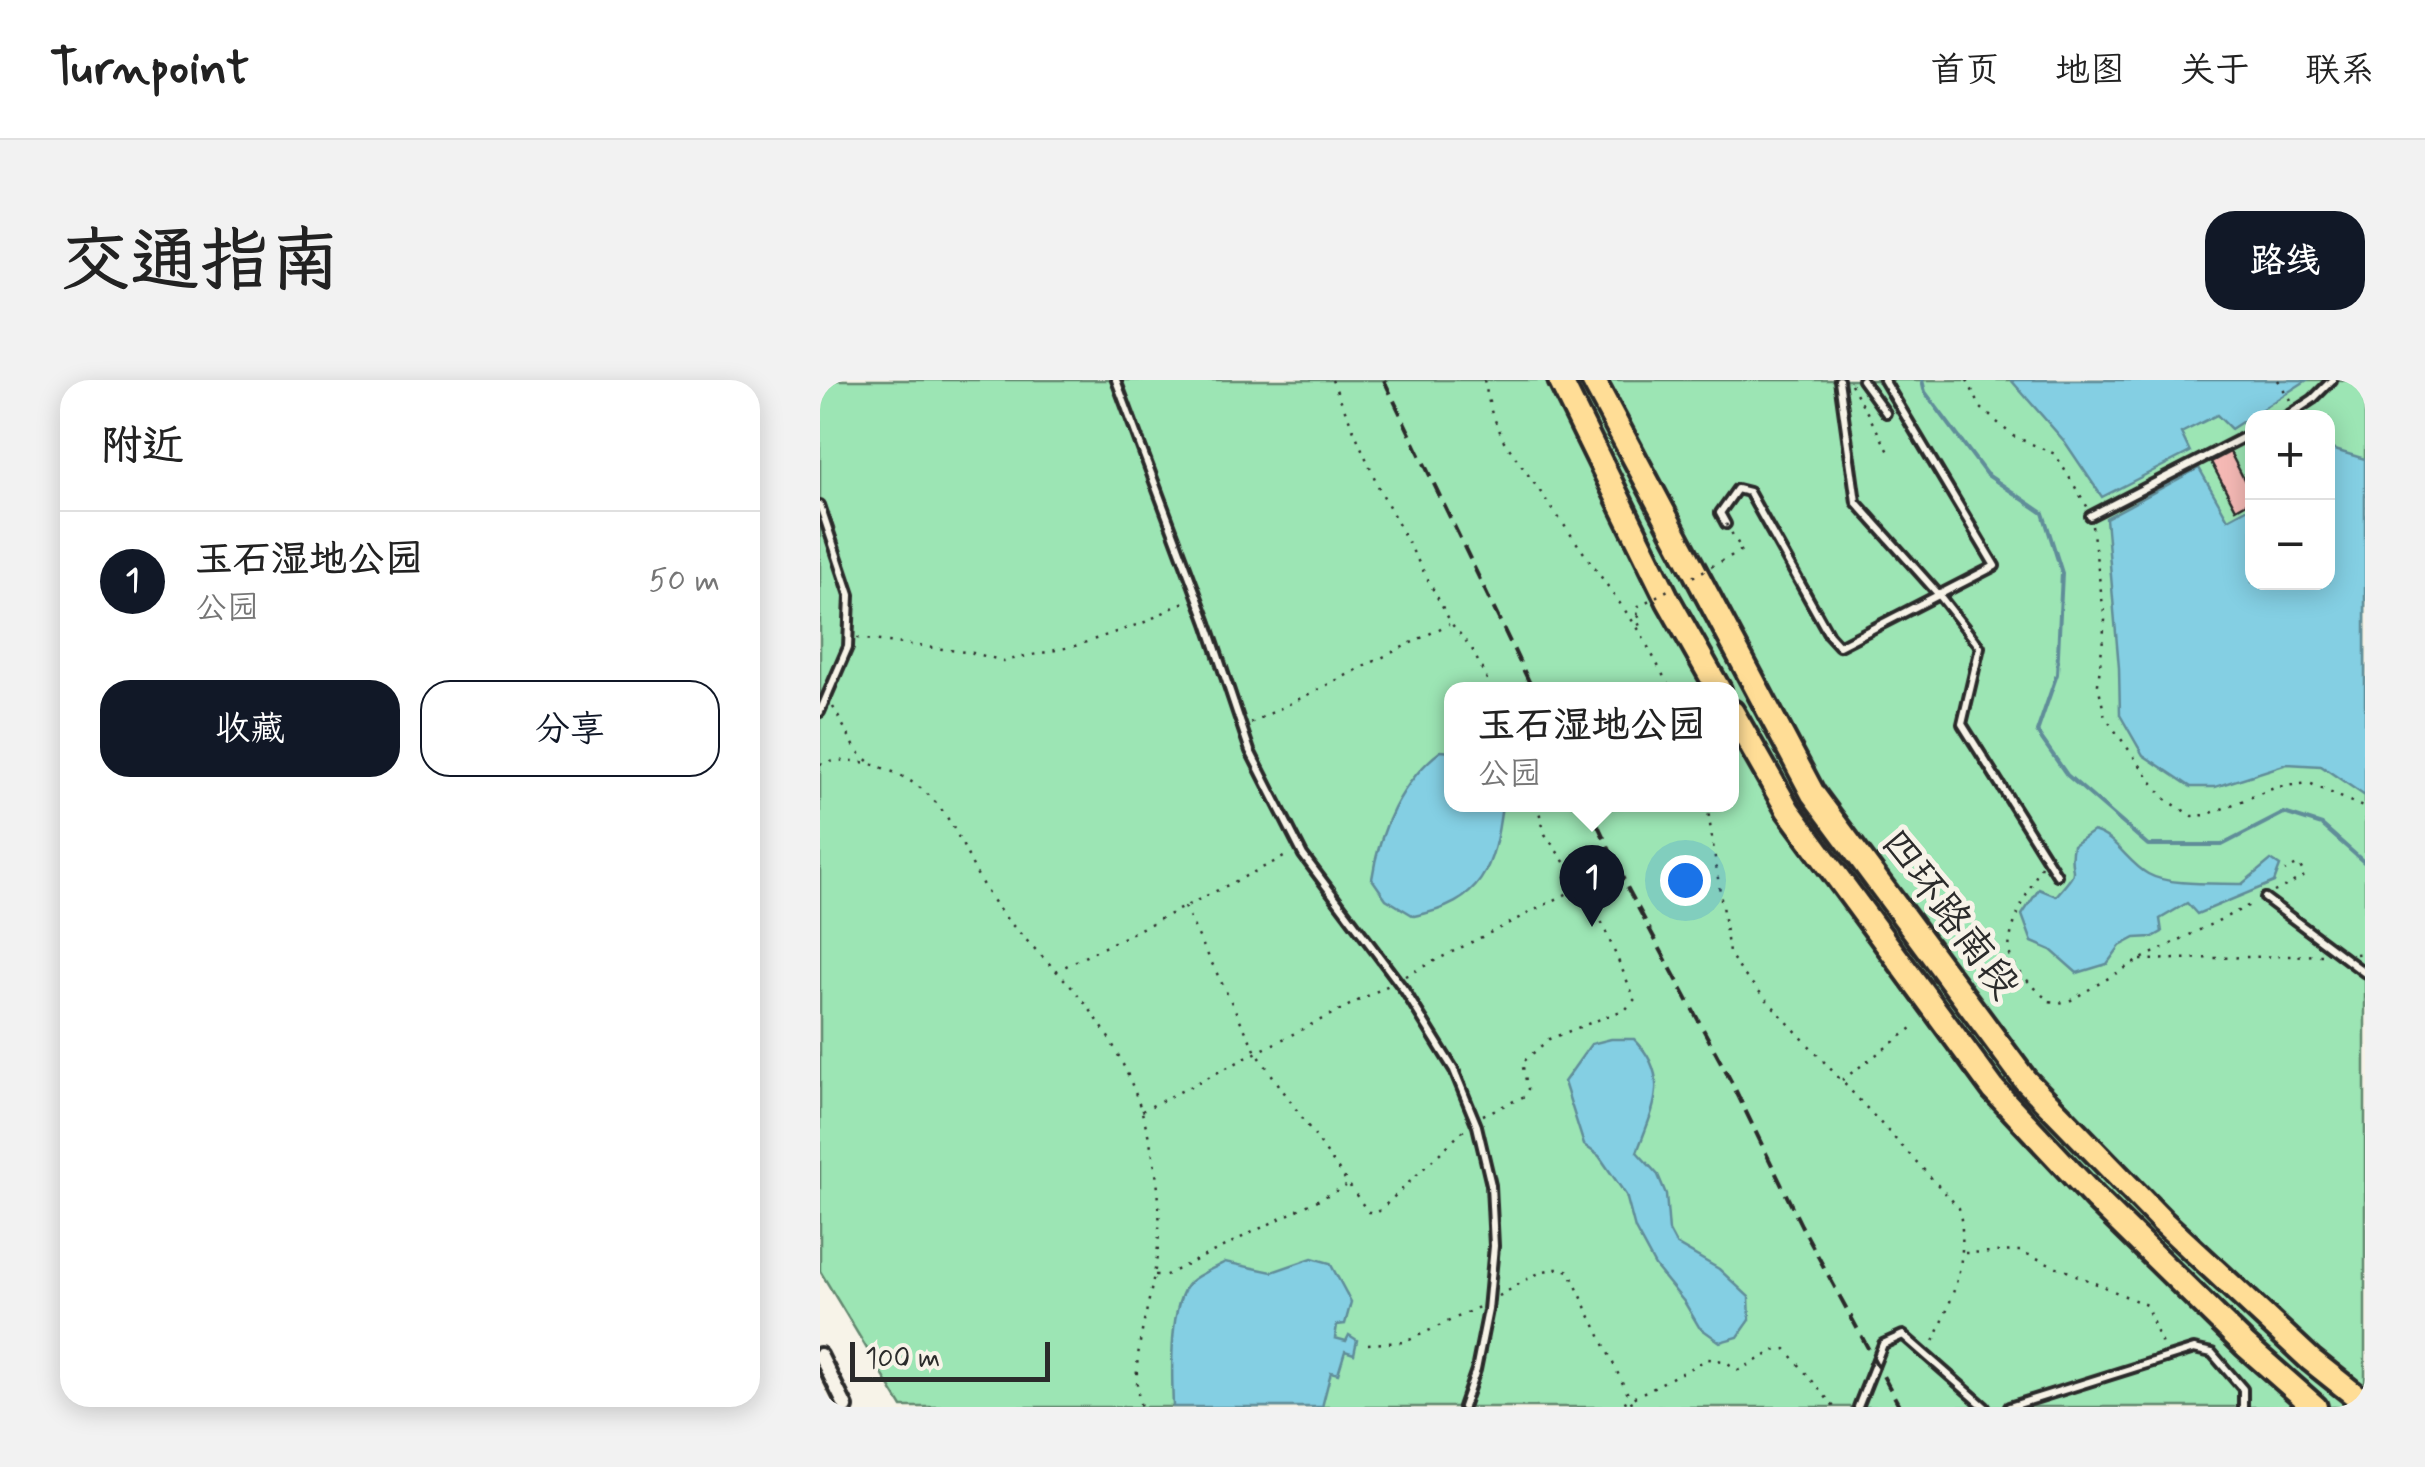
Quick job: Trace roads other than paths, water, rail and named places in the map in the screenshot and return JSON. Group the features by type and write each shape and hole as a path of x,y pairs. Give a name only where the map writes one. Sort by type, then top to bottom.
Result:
{"highway":[{"path":"1560,380 1668,600 1715,682"},
{"name":"四环路南段","path":"1593,380 1813,794 2025,1080 2162,1222 2310,1360 2365,1403"},
{"name":"四环路南段","path":"1739,724 1788,810 1994,1090 2164,1266 2315,1407"}],"street":[{"path":"820,1354 846,1407"}],"lane":[{"path":"1116,380 1250,751 1300,848 1397,980 1454,1070 1477,1126 1490,1185 1494,1246 1489,1302 1476,1370 1463,1407"},
{"path":"1839,380 1856,502 1940,596 1980,648 1962,724 2057,875"},
{"path":"1862,380 1886,412"},
{"path":"1726,524 1720,513 1737,489 1749,492 1829,635 1839,646 1994,566 1884,380"},
{"path":"2297,410 2332,380"},
{"path":"2090,516 2245,438"},
{"path":"820,504 850,594 848,647 820,712"},
{"path":"2265,898 2365,972"},
{"path":"1858,1407 1883,1344 1904,1335 1985,1407"},
{"path":"2009,1407 2194,1349 2212,1353 2243,1389 2243,1407"}],"water":[{"path":"2011,380 2307,380 2260,410 2245,410 2245,420 2231,429 2217,415 2181,433 2190,452 2102,497 2065,442"},
{"path":"2335,450 2365,459 2365,796 2321,766 2287,764 2215,787 2191,787 2143,755 2120,715 2106,518 2199,468 2228,519 2245,510 2245,590 2335,590"},
{"path":"1444,751 1444,812 1501,812 1489,865 1481,880 1455,902 1414,916 1386,899 1372,879 1380,843 1394,808 1427,763"},
{"path":"2093,831 2157,878 2242,884 2271,860 2280,866 2274,882 2197,914 2187,903 2160,919 2162,932 2135,938 2120,946 2107,964 2077,973 2051,950 2032,942 2022,915 2039,889 2056,896 2073,874 2073,845"},
{"path":"1634,1039 1653,1067 1656,1094 1637,1152 1658,1175 1666,1194 1669,1231 1676,1244 1719,1269 1749,1297 1750,1320 1738,1337 1720,1342 1699,1327 1655,1266 1635,1229 1626,1195 1599,1156 1584,1145 1564,1082 1591,1044"},
{"path":"1312,1258 1330,1263 1351,1302 1345,1324 1337,1325 1335,1338 1346,1341 1349,1335 1357,1340 1354,1354 1345,1351 1338,1374 1331,1372 1322,1407 1173,1407 1175,1323 1183,1292 1190,1282 1225,1262 1272,1272"}],"waterway":[{"path":"1922,380 1925,392 1986,474 2043,513 2062,573 2057,674 2037,732 2067,775 2148,845 2222,845 2284,813 2322,825 2365,863"}],"railway":[{"path":"1384,380 1529,682"},
{"path":"1592,812 1801,1225 1900,1407"}],"place":[{"name":"玉石湿地公园","path":"1592,927"}]}
